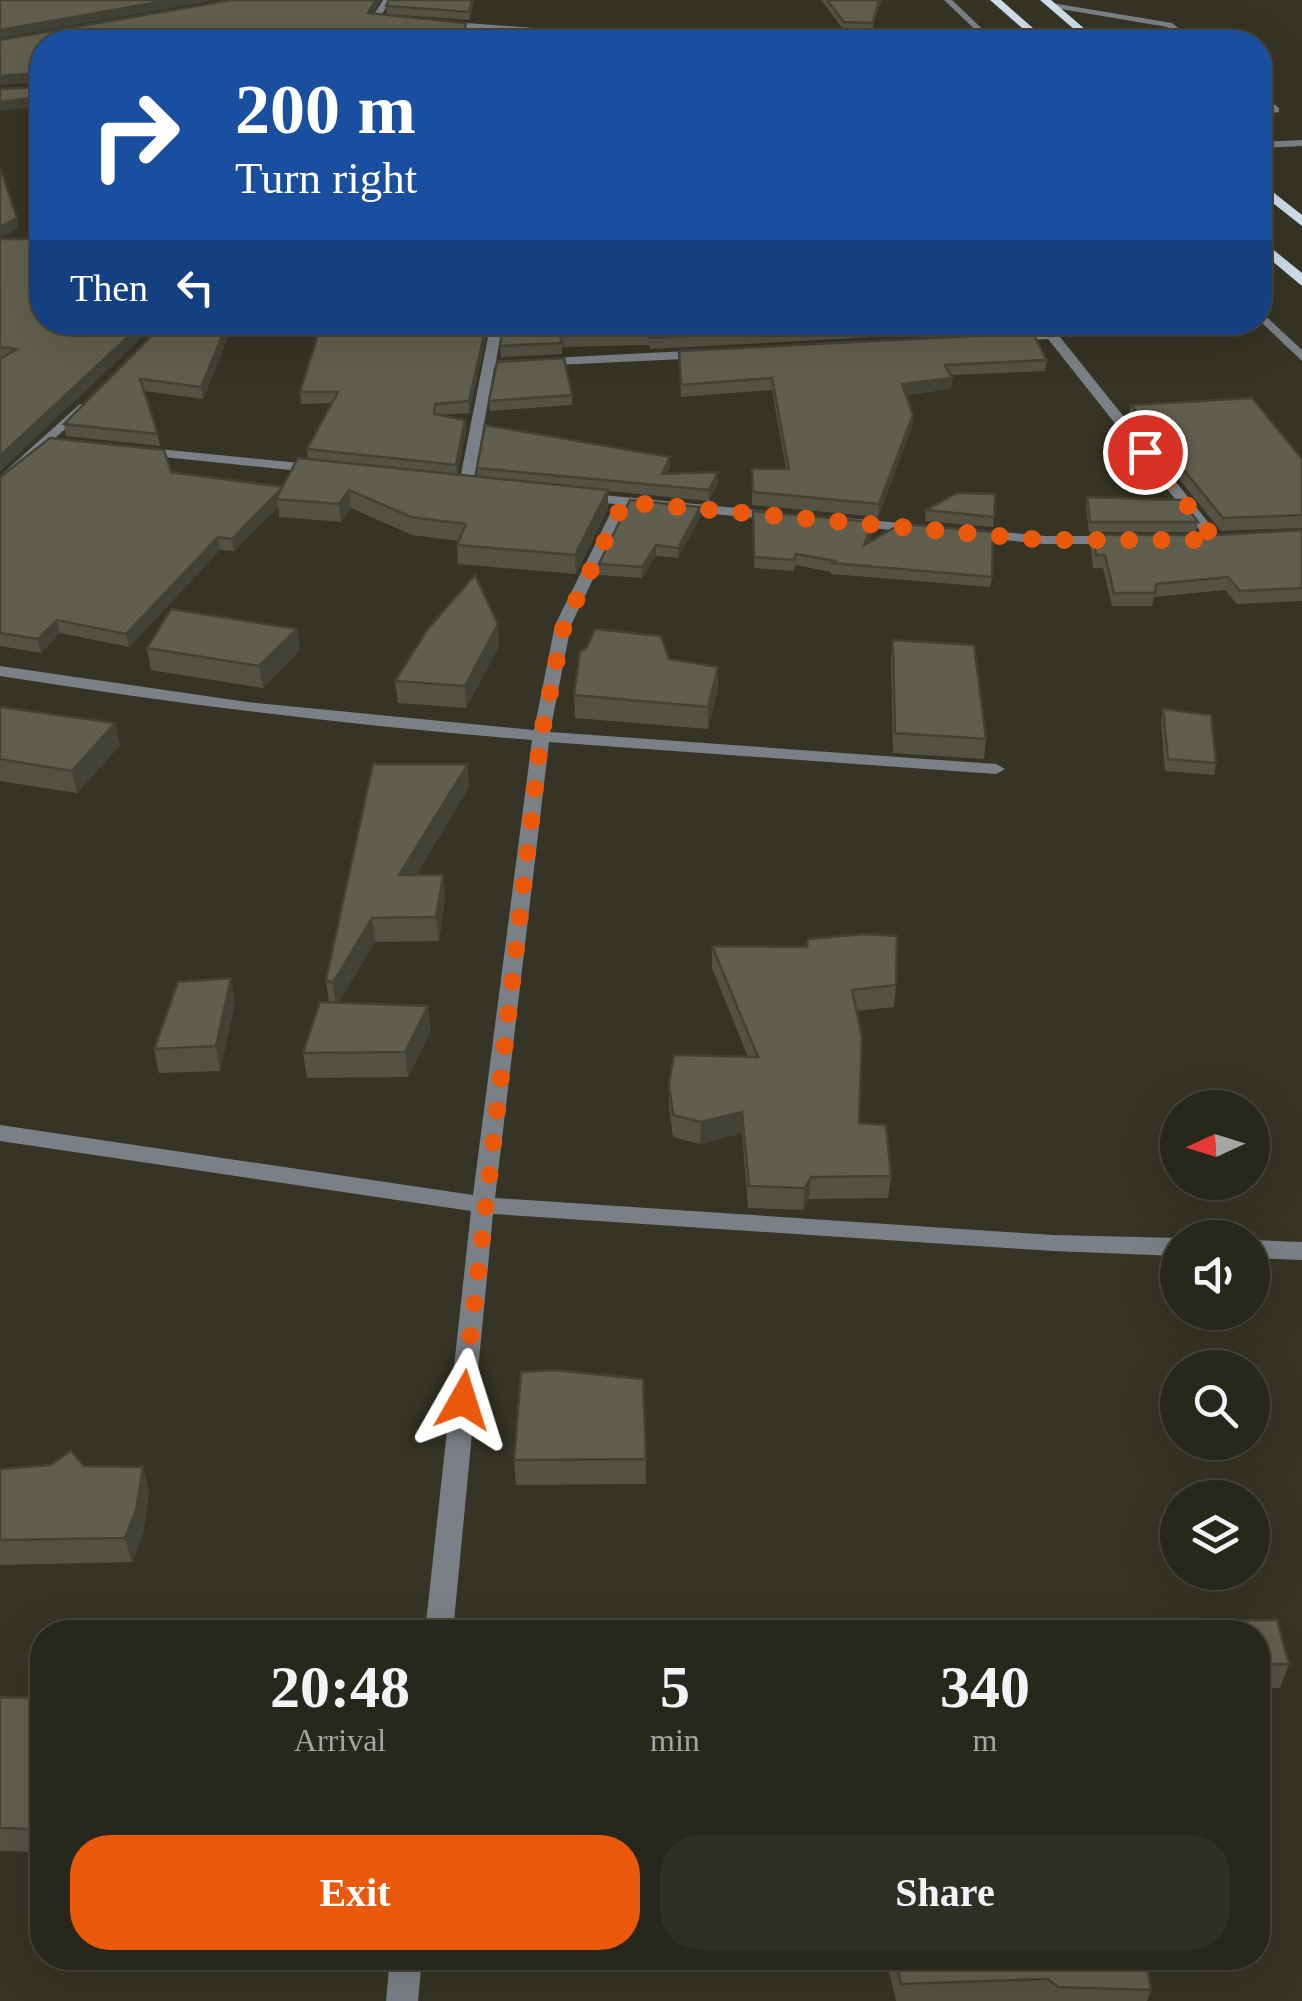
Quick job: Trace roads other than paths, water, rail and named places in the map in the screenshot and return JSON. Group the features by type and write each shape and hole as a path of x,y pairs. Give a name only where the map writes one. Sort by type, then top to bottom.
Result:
{"highway":[{"path":"996,0 1030,30"},
{"path":"1049,3 1081,30"},
{"path":"1272,196 1302,222"},
{"path":"1272,254 1302,281"}],"street":[{"path":"387,0 375,19 404,21"},
{"path":"948,0 979,30"},
{"path":"1049,3 1168,25 1175,30"},
{"path":"418,22 540,30"},
{"path":"1272,144 1302,143"},
{"path":"1272,326 1302,357"},
{"path":"466,484 495,335"},
{"path":"994,338 1052,335 1215,540"},
{"path":"491,366 723,353"},
{"path":"0,483 102,389"},
{"path":"48,442 67,444"},
{"path":"124,450 333,471"},
{"path":"447,482 486,486"},
{"path":"564,496 796,518"},
{"path":"441,1620 483,1205 541,736 564,625 624,502"},
{"path":"834,521 929,530"},
{"path":"948,531 1044,540 1139,540"},
{"path":"1196,540 1232,539"},
{"path":"0,671 103,689 541,736 996,769"},
{"path":"0,1132 483,1205 1053,1243 1160,1246"},
{"path":"1270,1249 1302,1250"},
{"path":"402,2001 405,1970"}]}
